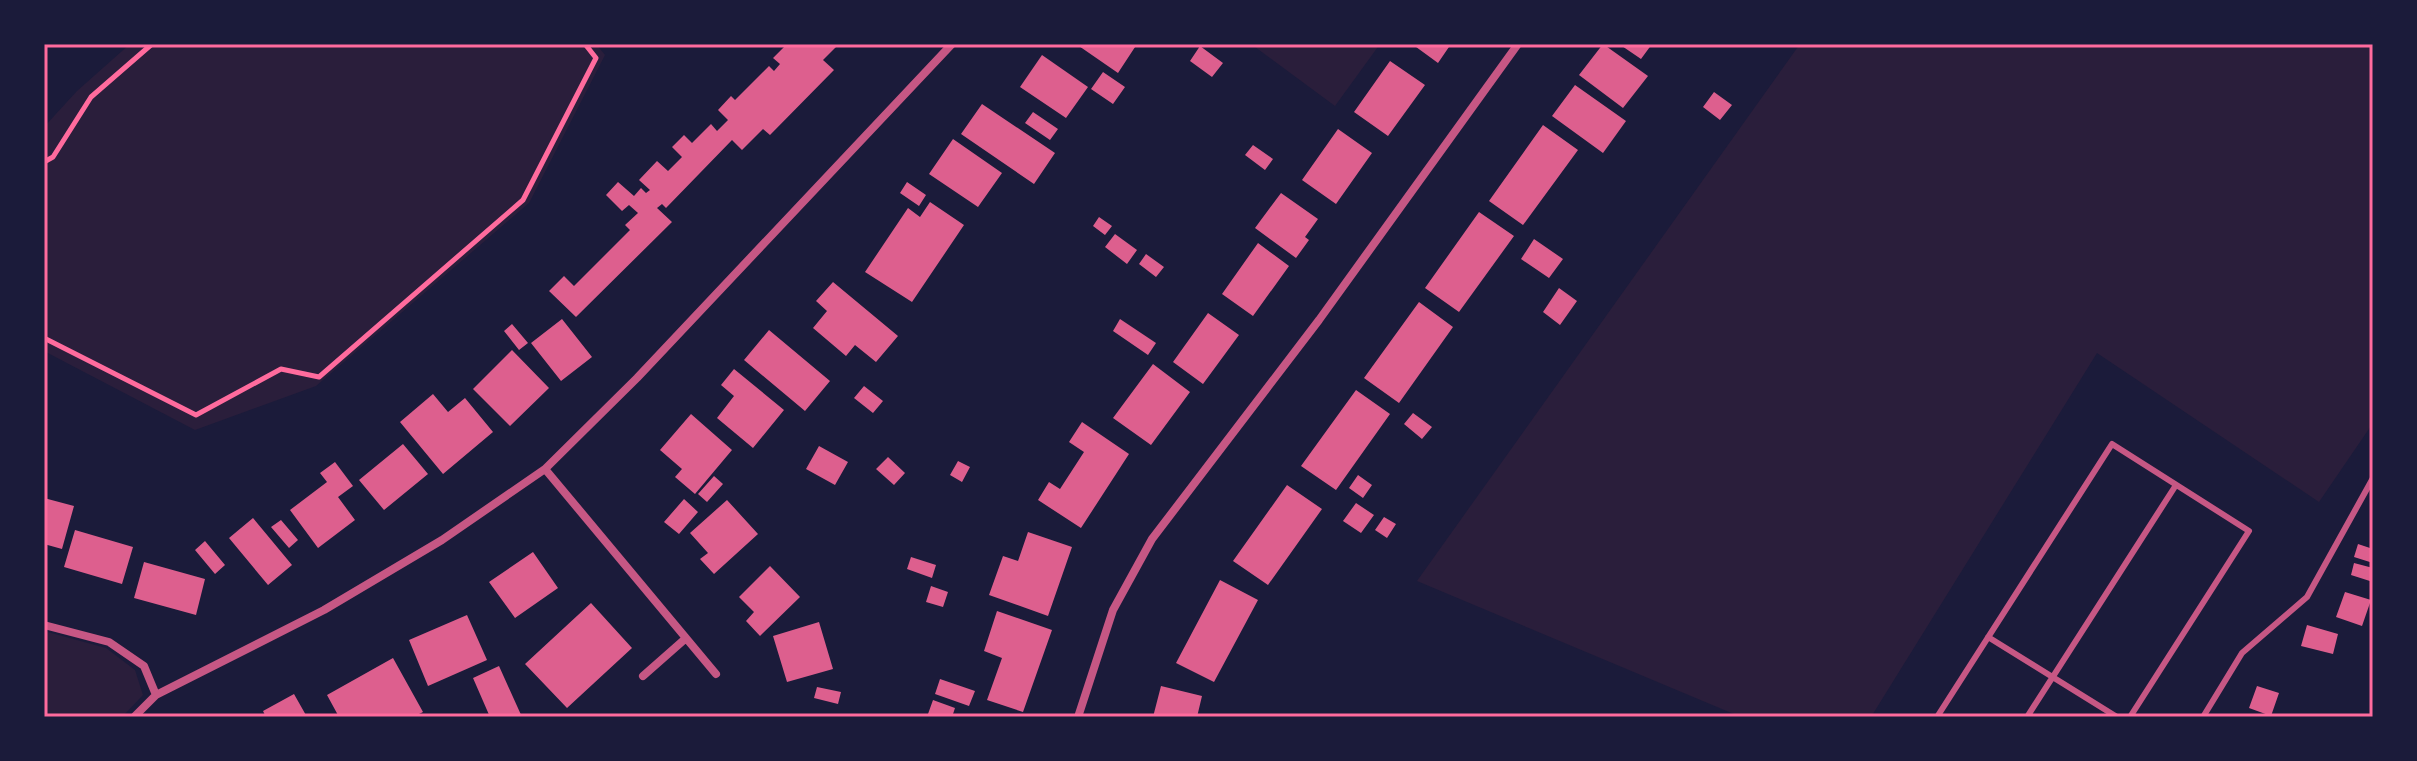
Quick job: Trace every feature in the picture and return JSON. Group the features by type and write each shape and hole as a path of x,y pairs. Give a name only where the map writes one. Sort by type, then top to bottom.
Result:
{"street":[{"path":"134,717 156,695 324,610 442,540 545,469 637,378 952,44"},
{"path":"1078,717 1113,610 1152,539 1319,320 1518,44"},
{"path":"545,469 716,674"},
{"path":"44,625 109,642 144,666 156,695"},
{"path":"643,676 685,639"}],"lane":[{"path":"1937,717 2112,444 2249,531 2130,717"},
{"path":"2203,717 2242,653 2307,597 2373,478"},
{"path":"2027,717 2176,485"},
{"path":"1988,637 2117,717"}],"path":[{"path":"44,162 53,157 91,97 152,44"},
{"path":"44,338 196,415 281,369 319,377 523,200 596,58 585,44"}],"shaded area":[{"path":"130,44 596,44 605,55 529,203 316,386 195,430 44,351 44,127 77,91"},
{"path":"1251,44 1380,44 1335,106"},
{"path":"1800,44 2373,44 2373,423 2319,502 2097,353 1871,717 1741,717 1417,581"},
{"path":"44,631 106,648 135,670 143,695 122,717 44,717"}],"building":[{"path":"787,44 839,44 823,60 834,70 770,135 763,129 742,150 732,140 666,208 662,204 657,208 672,222 576,317 549,291 564,276 574,286 630,230 625,225 638,213 629,205 622,211 606,195 618,182 634,196 641,188 646,193 650,190 639,180 657,161 668,171 682,157 672,147 684,135 692,143 711,124 717,131 728,120 718,110 731,96 735,100 769,66 774,71 780,64 773,58"},
{"path":"1076,44 1137,44 1118,73"},
{"path":"1412,44 1451,44 1438,63"},
{"path":"1603,44 1648,76 1623,108 1579,75"},
{"path":"1619,44 1652,44 1641,59"},
{"path":"1200,46 1223,63 1212,77 1190,61"},
{"path":"1042,55 1088,87 1066,118 1020,87"},
{"path":"1390,61 1425,85 1388,136 1354,112"},
{"path":"1103,72 1125,87 1113,104 1091,89"},
{"path":"1575,85 1626,121 1603,153 1552,116"},
{"path":"1714,92 1732,105 1720,120 1703,107"},
{"path":"982,104 1055,153 1034,184 961,134"},
{"path":"1033,112 1058,129 1050,140 1025,123"},
{"path":"1543,125 1578,150 1523,225 1489,201"},
{"path":"1338,129 1372,153 1336,204 1302,180"},
{"path":"953,139 1002,173 978,207 929,174"},
{"path":"1253,145 1273,159 1265,170 1245,155"},
{"path":"907,182 926,195 919,206 900,193"},
{"path":"1281,193 1318,219 1305,237 1309,240 1296,258 1255,228"},
{"path":"930,202 964,225 912,302 865,272 908,208 920,217"},
{"path":"1479,212 1514,236 1459,312 1425,288"},
{"path":"1099,217 1112,226 1105,235 1093,226"},
{"path":"1115,234 1137,250 1127,264 1105,247"},
{"path":"1534,239 1563,259 1549,278 1521,259"},
{"path":"1258,243 1289,266 1253,316 1222,294"},
{"path":"1146,254 1164,267 1156,277 1139,264"},
{"path":"833,282 898,336 876,362 855,345 846,356 813,328 827,311 816,301"},
{"path":"1559,288 1577,301 1560,325 1543,312"},
{"path":"1419,302 1453,327 1399,403 1364,378"},
{"path":"1208,313 1239,335 1203,384 1173,362"},
{"path":"562,319 592,357 561,381 531,343"},
{"path":"1120,319 1156,343 1148,355 1113,331"},
{"path":"512,324 528,343 519,350 504,331"},
{"path":"769,330 830,381 805,411 744,360"},
{"path":"512,350 549,388 510,426 473,389"},
{"path":"1153,364 1190,392 1151,445 1113,418"},
{"path":"734,369 784,410 753,448 717,418 734,396 721,385"},
{"path":"864,386 883,401 873,413 854,398"},
{"path":"1356,390 1390,414 1336,490 1301,466"},
{"path":"433,394 448,412 465,398 493,432 443,474 400,422"},
{"path":"1413,413 1432,427 1422,439 1404,424"},
{"path":"691,414 732,450 695,494 675,477 682,469 660,450"},
{"path":"1082,422 1129,454 1081,528 1038,500 1049,482 1060,489 1084,452 1069,442"},
{"path":"403,444 428,474 384,510 359,480"},
{"path":"819,446 848,462 835,485 806,469"},
{"path":"888,457 905,473 894,485 876,469"},
{"path":"958,461 970,467 962,482 950,475"},
{"path":"335,462 353,486 338,497 355,520 318,548 290,510 327,482 320,473"},
{"path":"1358,475 1372,485 1363,498 1349,488"},
{"path":"714,476 723,484 707,502 698,494"},
{"path":"1287,485 1322,509 1268,585 1233,561"},
{"path":"44,498 74,506 62,549 44,544"},
{"path":"684,499 698,512 679,534 664,522"},
{"path":"727,500 758,534 714,574 700,559 708,553 690,533"},
{"path":"1356,503 1374,515 1361,533 1343,521"},
{"path":"1384,517 1396,524 1387,538 1375,530"},
{"path":"253,518 292,565 268,585 229,538"},
{"path":"281,520 298,540 289,548 271,527"},
{"path":"75,530 133,547 122,584 64,567"},
{"path":"1028,532 1072,547 1048,616 989,595 1003,556 1018,561"},
{"path":"205,541 225,565 215,574 195,550"},
{"path":"2358,544 2373,549 2373,563 2354,557"},
{"path":"533,552 558,588 515,618 489,582"},
{"path":"911,557 936,565 932,578 907,569"},
{"path":"144,562 205,579 196,615 134,598"},
{"path":"2354,563 2373,568 2373,582 2351,575"},
{"path":"770,566 800,597 760,636 746,621 754,612 739,597"},
{"path":"1220,580 1258,600 1214,682 1176,663"},
{"path":"931,586 948,592 943,607 926,602"},
{"path":"2345,592 2371,600 2362,626 2336,617"},
{"path":"591,603 632,648 567,708 525,664"},
{"path":"997,611 1052,630 1023,712 987,700 1002,658 984,651"},
{"path":"467,615 487,660 428,686 409,640"},
{"path":"819,622 833,669 787,682 773,636"},
{"path":"2307,625 2338,634 2333,654 2301,646"},
{"path":"393,658 423,712 413,717 339,717 327,695"},
{"path":"499,666 522,717 490,717 473,678"},
{"path":"940,679 975,691 969,706 935,694"},
{"path":"1161,686 1202,696 1197,717 1153,717"},
{"path":"2257,686 2279,693 2271,716 2249,708"},
{"path":"817,687 841,692 838,704 814,698"},
{"path":"294,694 307,717 266,717 263,711"},
{"path":"933,700 955,708 952,717 928,714"}]}
